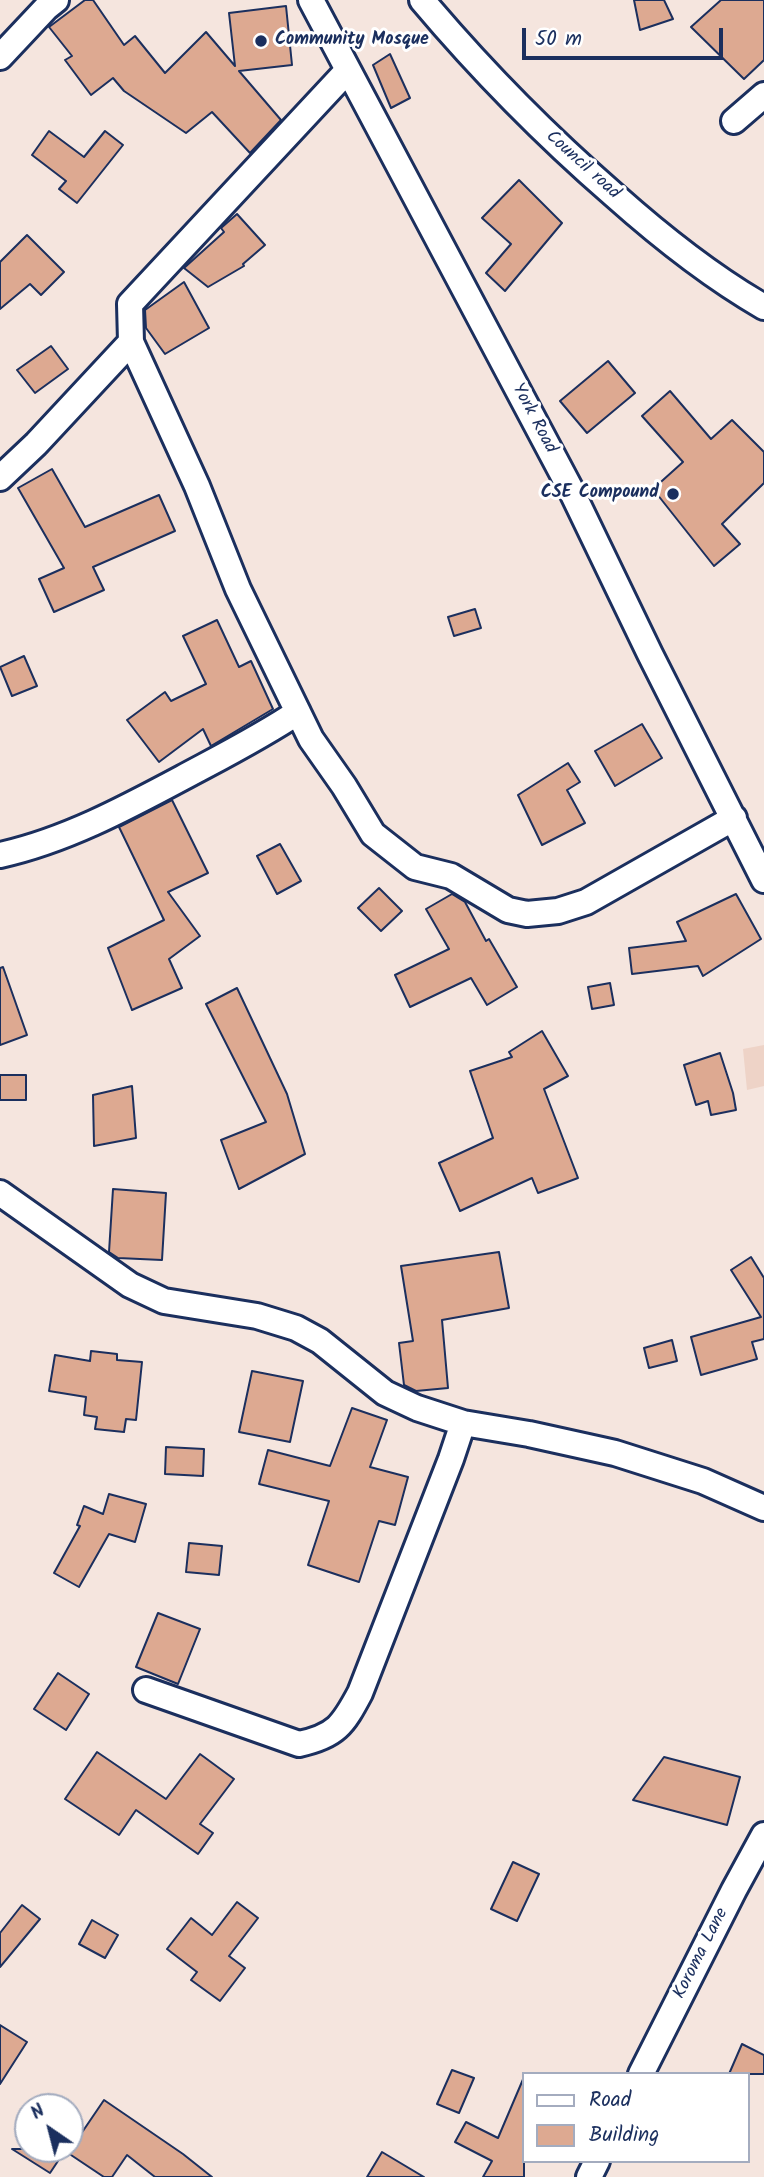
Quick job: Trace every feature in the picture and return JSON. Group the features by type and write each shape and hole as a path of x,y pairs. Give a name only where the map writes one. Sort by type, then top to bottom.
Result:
{"street":[{"path":"0,57 56,0"},
{"name":"York Road","path":"311,0 570,488 764,880"},
{"name":"Council road","path":"422,0 555,144 648,225 731,288 764,307"},
{"path":"348,71 130,304 129,317 131,342 197,486 238,589 311,739 373,834 415,867 451,876 508,910 527,914 558,911 586,902 734,818"},
{"path":"734,121 764,95"},
{"path":"0,478 36,444 131,342"},
{"path":"0,855 83,828 268,733 298,712"},
{"path":"0,1193 130,1285 164,1301 257,1316 296,1328 320,1341 385,1392 417,1408 463,1423 615,1453 704,1481 764,1508"},
{"path":"146,1690 299,1744 323,1739 345,1721 360,1693 463,1423"},
{"name":"Koroma Lane","path":"642,2072 764,1835"}],"shaded area":[{"path":"764,1045 764,1086 747,1090 743,1049"}],"building":[{"path":"85,0 93,0 124,45 135,36 165,73 206,32 235,66 229,13 286,6 292,65 239,71 281,120 250,153 212,112 186,133 124,91 113,78 91,95 65,60 72,56 49,27"},
{"path":"634,0 664,0 673,19 640,30"},
{"path":"721,0 764,0 764,60 744,79 691,27"},
{"path":"390,54 410,98 391,108 373,65"},
{"path":"49,131 84,157 105,131 123,145 77,203 59,189 66,181 32,155"},
{"path":"519,180 562,223 505,291 486,273 511,244 482,218"},
{"path":"237,214 265,245 243,264 244,266 208,287 184,268 224,232 221,228"},
{"path":"27,235 64,272 41,295 30,284 0,309 0,262"},
{"path":"184,282 209,328 165,354 146,328 145,310"},
{"path":"51,346 68,369 35,393 17,370"},
{"path":"608,361 635,393 587,433 560,401"},
{"path":"670,391 711,439 732,420 764,452 764,483 722,524 740,544 714,566 653,489 683,462 642,416"},
{"path":"52,469 85,527 159,495 175,531 93,567 104,590 54,612 39,579 64,568 18,488"},
{"path":"475,609 481,628 454,636 448,617"},
{"path":"217,620 239,667 251,661 273,709 211,746 203,729 159,762 127,720 165,692 171,701 206,684 183,636"},
{"path":"24,656 37,686 12,696 0,667"},
{"path":"642,724 662,758 615,786 595,751"},
{"path":"568,763 580,782 567,790 585,823 542,845 518,795"},
{"path":"172,800 208,873 168,892 200,936 169,959 182,988 132,1010 108,948 164,920 119,827"},
{"path":"280,844 301,881 277,894 257,856"},
{"path":"379,888 402,911 381,931 358,908"},
{"path":"452,894 465,902 486,941 489,939 517,987 487,1005 471,978 410,1007 395,975 449,949 426,909"},
{"path":"736,894 761,939 703,976 698,966 632,974 629,948 686,941 677,922"},
{"path":"3,967 27,1035 0,1045 0,968"},
{"path":"610,983 614,1005 592,1009 588,987"},
{"path":"237,988 287,1094 305,1154 239,1189 221,1140 266,1122 206,1004"},
{"path":"542,1031 568,1076 544,1089 578,1178 538,1193 532,1178 460,1211 439,1163 493,1138 470,1071 512,1057 509,1052"},
{"path":"720,1053 736,1110 711,1115 708,1101 696,1105 684,1065"},
{"path":"0,1075 26,1075 26,1100 0,1100"},
{"path":"132,1086 136,1138 94,1146 93,1095"},
{"path":"113,1189 166,1193 162,1260 118,1258 109,1252"},
{"path":"499,1252 509,1308 442,1320 448,1388 416,1391 404,1385 399,1343 413,1341 401,1266"},
{"path":"751,1257 764,1278 764,1339 752,1342 757,1359 701,1375 691,1337 761,1317 731,1270"},
{"path":"672,1340 677,1361 649,1368 644,1348"},
{"path":"91,1351 117,1354 117,1360 142,1362 136,1420 126,1419 124,1432 95,1429 97,1417 84,1415 86,1397 49,1391 55,1355 90,1361"},
{"path":"252,1371 303,1381 290,1442 239,1432"},
{"path":"352,1408 387,1420 370,1467 408,1477 395,1525 379,1521 359,1582 308,1565 329,1501 259,1484 268,1450 330,1466"},
{"path":"166,1447 204,1449 203,1476 165,1474"},
{"path":"109,1494 146,1504 135,1542 109,1534 79,1587 54,1573 80,1526 77,1525 84,1506 103,1514"},
{"path":"189,1543 222,1546 219,1575 186,1572"},
{"path":"158,1613 200,1629 178,1684 136,1667"},
{"path":"58,1673 89,1694 66,1730 34,1709"},
{"path":"97,1752 166,1799 200,1754 234,1779 200,1824 213,1833 198,1854 136,1810 119,1835 65,1799"},
{"path":"664,1757 740,1777 727,1825 633,1800"},
{"path":"513,1862 539,1874 517,1921 491,1909"},
{"path":"237,1902 258,1918 229,1956 245,1968 220,2001 191,1980 197,1972 167,1949 191,1918 212,1935"},
{"path":"22,1905 40,1919 0,1967 0,1933"},
{"path":"92,1920 118,1935 105,1958 79,1944"},
{"path":"0,2025 27,2042 0,2084"},
{"path":"742,2044 764,2055 764,2074 730,2072"},
{"path":"452,2070 474,2078 459,2113 437,2104"},
{"path":"522,2082 524,2177 483,2177 492,2161 455,2142 466,2122 498,2138"},
{"path":"104,2100 212,2177 155,2177 127,2155 112,2177 104,2177 83,2163 84,2129"},
{"path":"382,2152 424,2177 367,2177"},
{"path":"34,2163 57,2163 50,2173"}],"place":[{"name":"Community Mosque","path":"261,41"},
{"name":"CSE Compound","path":"673,494"}]}
